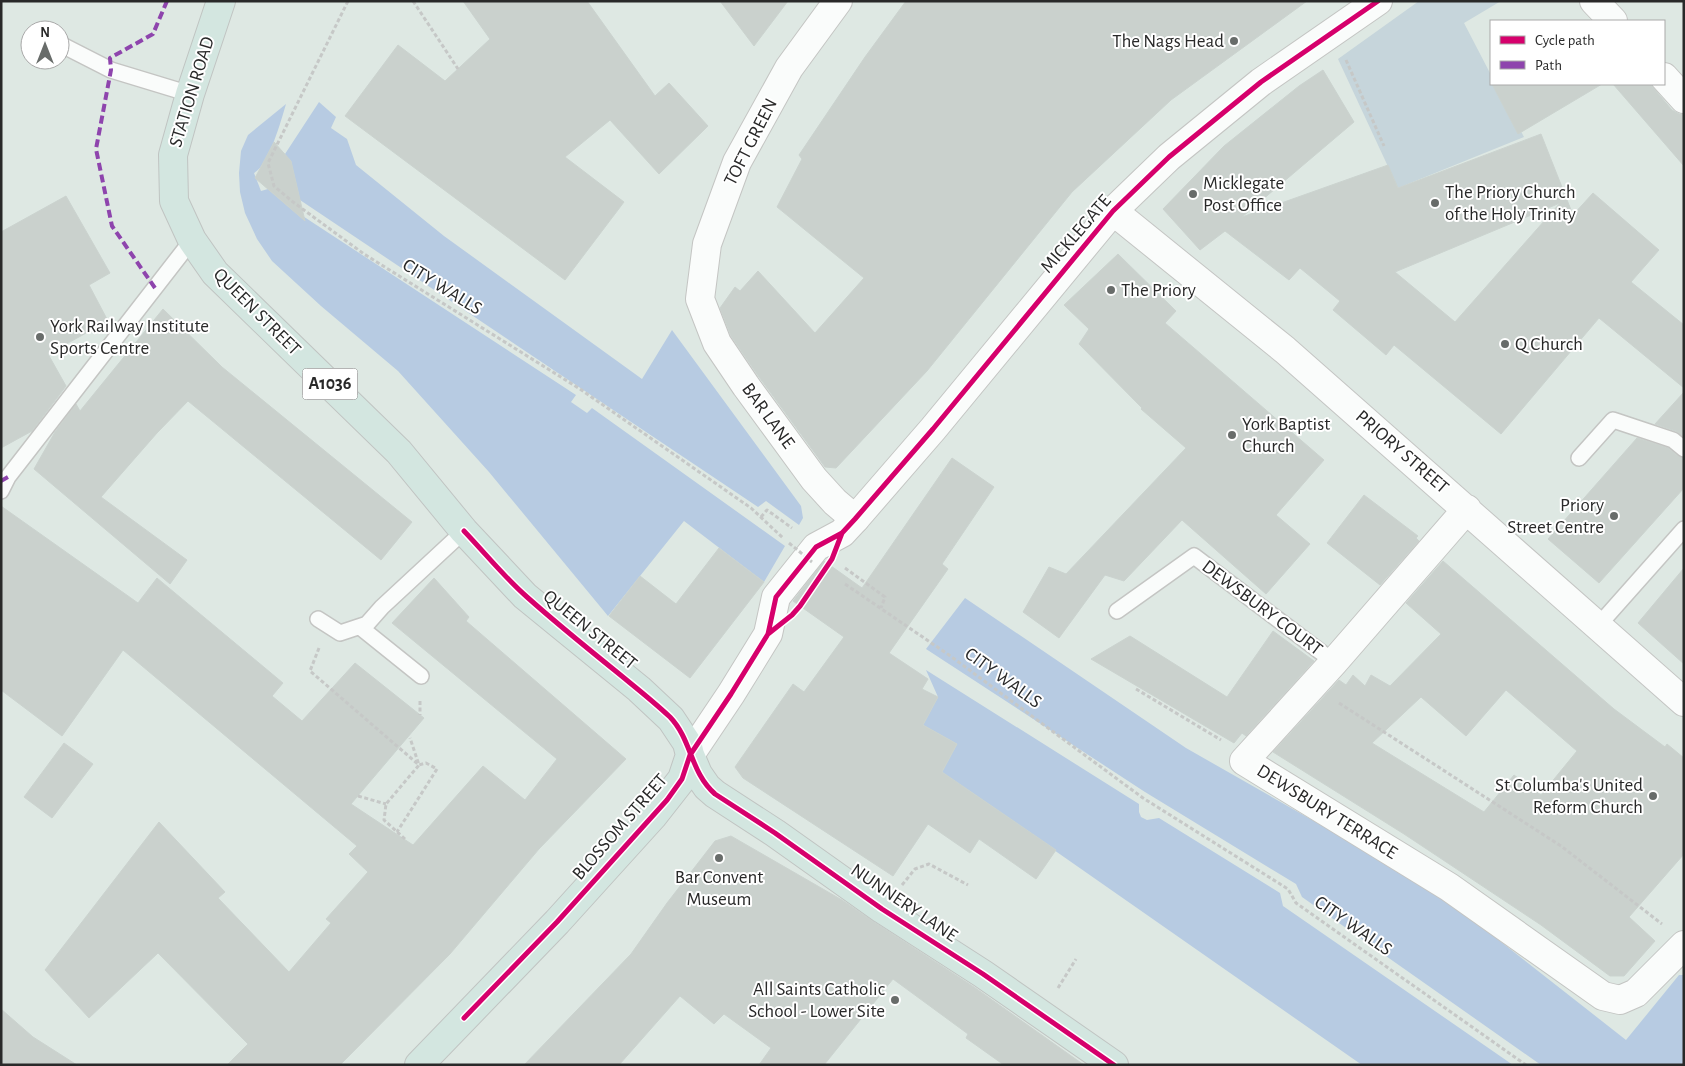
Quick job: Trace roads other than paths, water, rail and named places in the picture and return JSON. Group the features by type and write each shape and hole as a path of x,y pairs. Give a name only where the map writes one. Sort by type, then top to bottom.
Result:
{"main road":[{"name":"STATION ROAD","path":"192,240 174,201 173,155 190,94 221,1"},
{"name":"QUEEN STREET","path":"192,240 215,273 400,452 464,531 525,596 639,689 671,719 687,743 690,755"},
{"name":"NUNNERY LANE","path":"690,755 698,774 707,787 715,794 775,833 882,909 983,974 1114,1065"},
{"name":"BLOSSOM STREET","path":"419,1065 557,922 653,816 682,780 690,755"}],"street":[{"name":"TOFT GREEN","path":"700,299 707,244 736,162 789,68 838,1"},
{"name":"MICKLEGATE","path":"801,557 849,526 933,429 1113,211 1169,157 1261,82 1378,1"},
{"path":"1594,1 1612,20"},
{"path":"1665,78 1684,99"},
{"name":"PRIORY STREET","path":"1113,211 1285,350 1684,702"},
{"name":"BAR LANE","path":"700,299 718,343 746,386 814,479 835,502 849,526"},
{"name":"DEWSBURY TERRACE","path":"1467,509 1313,686 1244,761 1449,887 1603,996 1620,1000 1636,993 1676,937"},
{"name":"BLOSSOM STREET","path":"690,755 732,694 768,634 776,597 801,557"}],"lane":[{"path":"70,49 111,70 190,94"},
{"path":"1,491 8,477 192,240"},
{"path":"1579,458 1613,420 1673,440 1684,449"},
{"path":"1597,626 1684,529"},
{"path":"323,622 340,633 367,624 382,607 464,531"},
{"name":"DEWSBURY COURT","path":"1117,611 1194,556 1334,662"},
{"path":"360,626 420,676"}],"place":[{"name":"The Nags Head","path":"1234,41"},
{"name":"Micklegate Post Office","path":"1193,194"},
{"name":"The Priory Church of the Holy Trinity","path":"1435,203"},
{"name":"The Priory","path":"1111,290"},
{"name":"York Railway Institute Sports Centre","path":"40,337"},
{"name":"Q Church","path":"1505,344"},
{"name":"York Baptist Church","path":"1232,435"},
{"name":"Priory Street Centre","path":"1614,516"},
{"name":"St Columba's United Reform Church","path":"1653,796"},
{"name":"Bar Convent Museum","path":"719,858"},
{"name":"All Saints Catholic School - Lower Site","path":"895,1000"}]}
